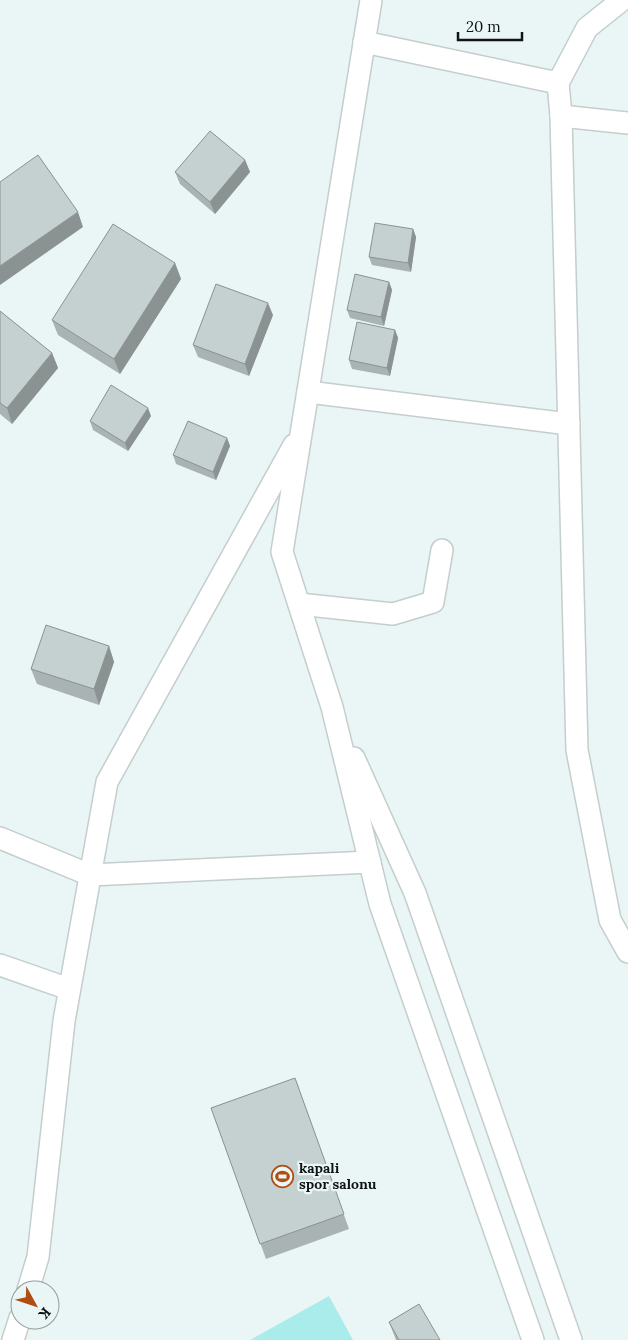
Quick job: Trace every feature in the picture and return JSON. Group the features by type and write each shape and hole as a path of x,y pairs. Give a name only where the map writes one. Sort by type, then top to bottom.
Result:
{"street":[{"path":"371,0 282,552 332,708 380,904 532,1340"},
{"path":"622,0 586,28 558,83 561,116 577,750 610,920 628,952"},
{"path":"364,42 558,83"},
{"path":"561,116 628,123"},
{"path":"308,392 569,424"},
{"path":"31,1280 38,1256 64,1021 107,782 302,432"},
{"path":"299,604 393,614 433,602 442,550"},
{"path":"332,708 416,893 572,1340"},
{"path":"0,838 90,875 370,862"},
{"path":"0,965 69,989"}],"shaded area":[{"path":"329,1296 353,1340 250,1340"}],"building":[{"path":"210,131 245,160 210,202 175,172"},
{"path":"38,155 78,212 0,266 0,182"},
{"path":"375,223 413,229 408,263 369,257"},
{"path":"113,224 175,263 114,359 52,320"},
{"path":"355,274 389,282 381,317 347,310"},
{"path":"216,284 268,303 245,364 193,345"},
{"path":"0,311 52,353 7,408 0,403"},
{"path":"357,322 395,330 387,368 349,360"},
{"path":"111,385 148,408 125,443 90,421"},
{"path":"188,421 227,438 213,472 173,455"},
{"path":"46,625 109,646 94,689 31,669"},
{"name":"kapali spor salonu","path":"295,1078 344,1214 260,1244 211,1108"},
{"path":"419,1304 440,1340 399,1340 389,1322"}],"place":[{"name":"kapali spor salonu","path":"283,1176"}]}
